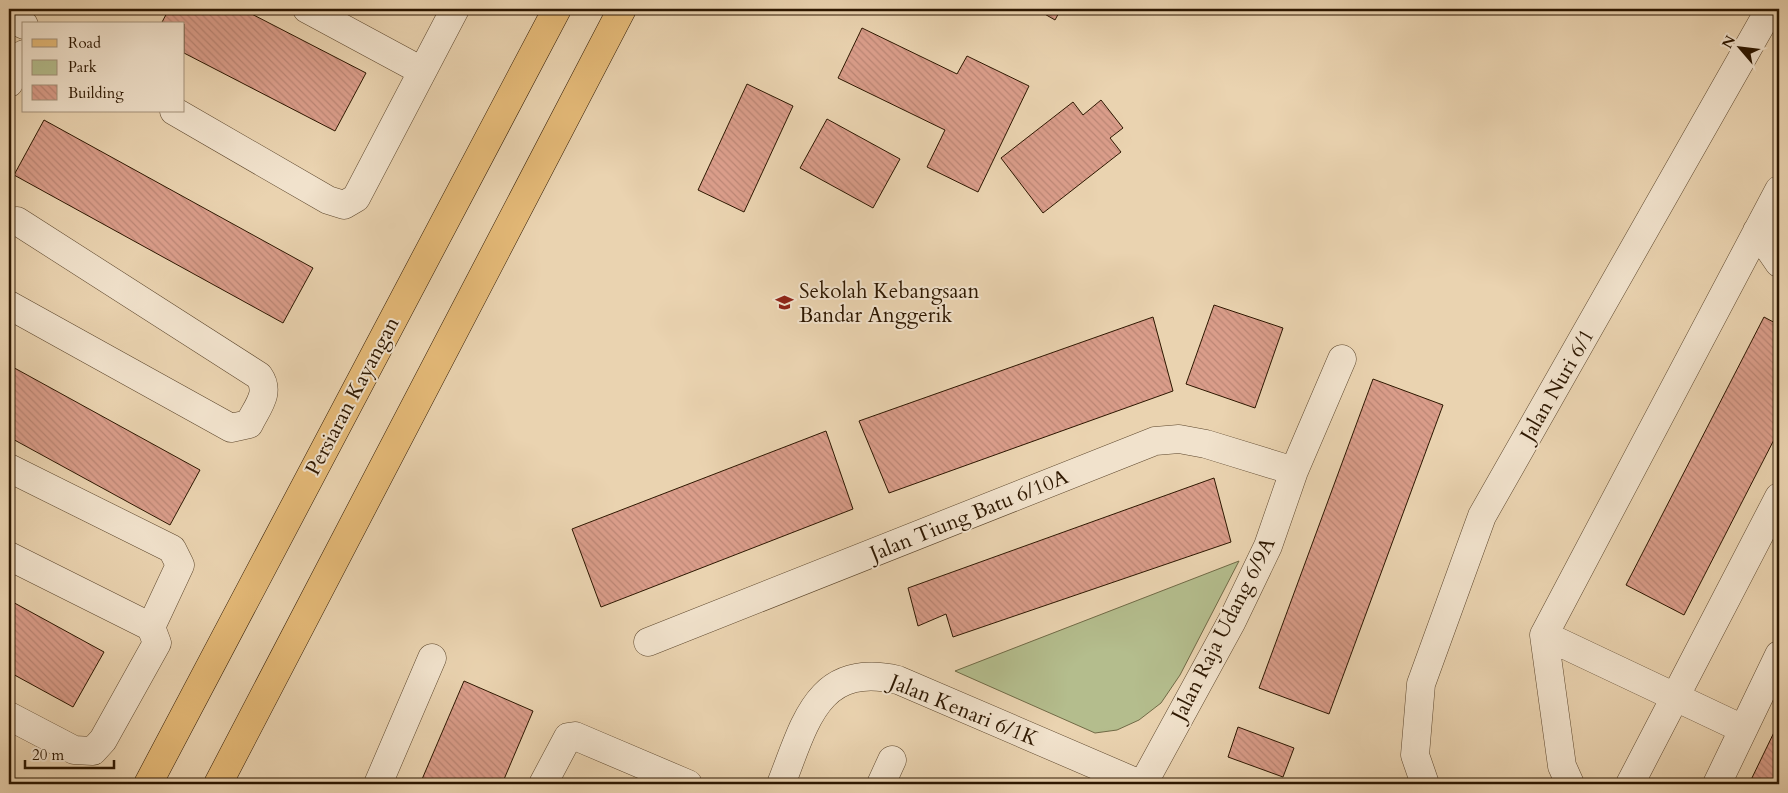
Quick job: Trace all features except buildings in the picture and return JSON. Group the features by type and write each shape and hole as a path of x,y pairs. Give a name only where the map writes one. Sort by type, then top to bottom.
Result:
{"main road":[{"name":"Persiaran Kayangan","path":"148,784 557,9"},
{"path":"218,784 622,9"}],"street":[{"path":"308,9 422,71"},
{"name":"Jalan Nuri 6/1","path":"1425,784 1415,755 1421,684 1482,516 1770,9"},
{"path":"176,112 328,200 344,205 356,198 422,71 449,10"},
{"path":"9,17 22,24"},
{"path":"9,83 22,58"},
{"path":"1570,784 1562,766 1544,635 1779,190"},
{"path":"9,305 231,428 249,424 265,392 265,384 259,376 11,224"},
{"path":"1757,231 1779,262"},
{"name":"Jalan Raja Udang 6/9A","path":"1142,784 1232,621 1264,554 1294,471 1342,359"},
{"name":"Jalan Tiung Batu 6/10A","path":"648,642 1155,441 1180,438 1294,471"},
{"path":"9,468 172,550 180,565 151,627 156,643 103,740 93,751 74,750 9,716"},
{"path":"1630,784 1779,497"},
{"path":"9,556 151,627"},
{"path":"1544,635 1744,729"},
{"path":"1717,784 1779,655"},
{"path":"378,784 432,658"},
{"name":"Jalan Kenari 6/1K","path":"781,784 811,710 844,680 878,675 898,680 1142,784"},
{"path":"543,784 562,744 568,737 575,736 688,784"}],"green space":[{"path":"1239,561 1180,675 1161,703 1139,720 1117,730 1095,733 955,671"}],"place":[{"name":"Sekolah Kebangsaan Bandar Anggerik","path":"785,303"}]}
